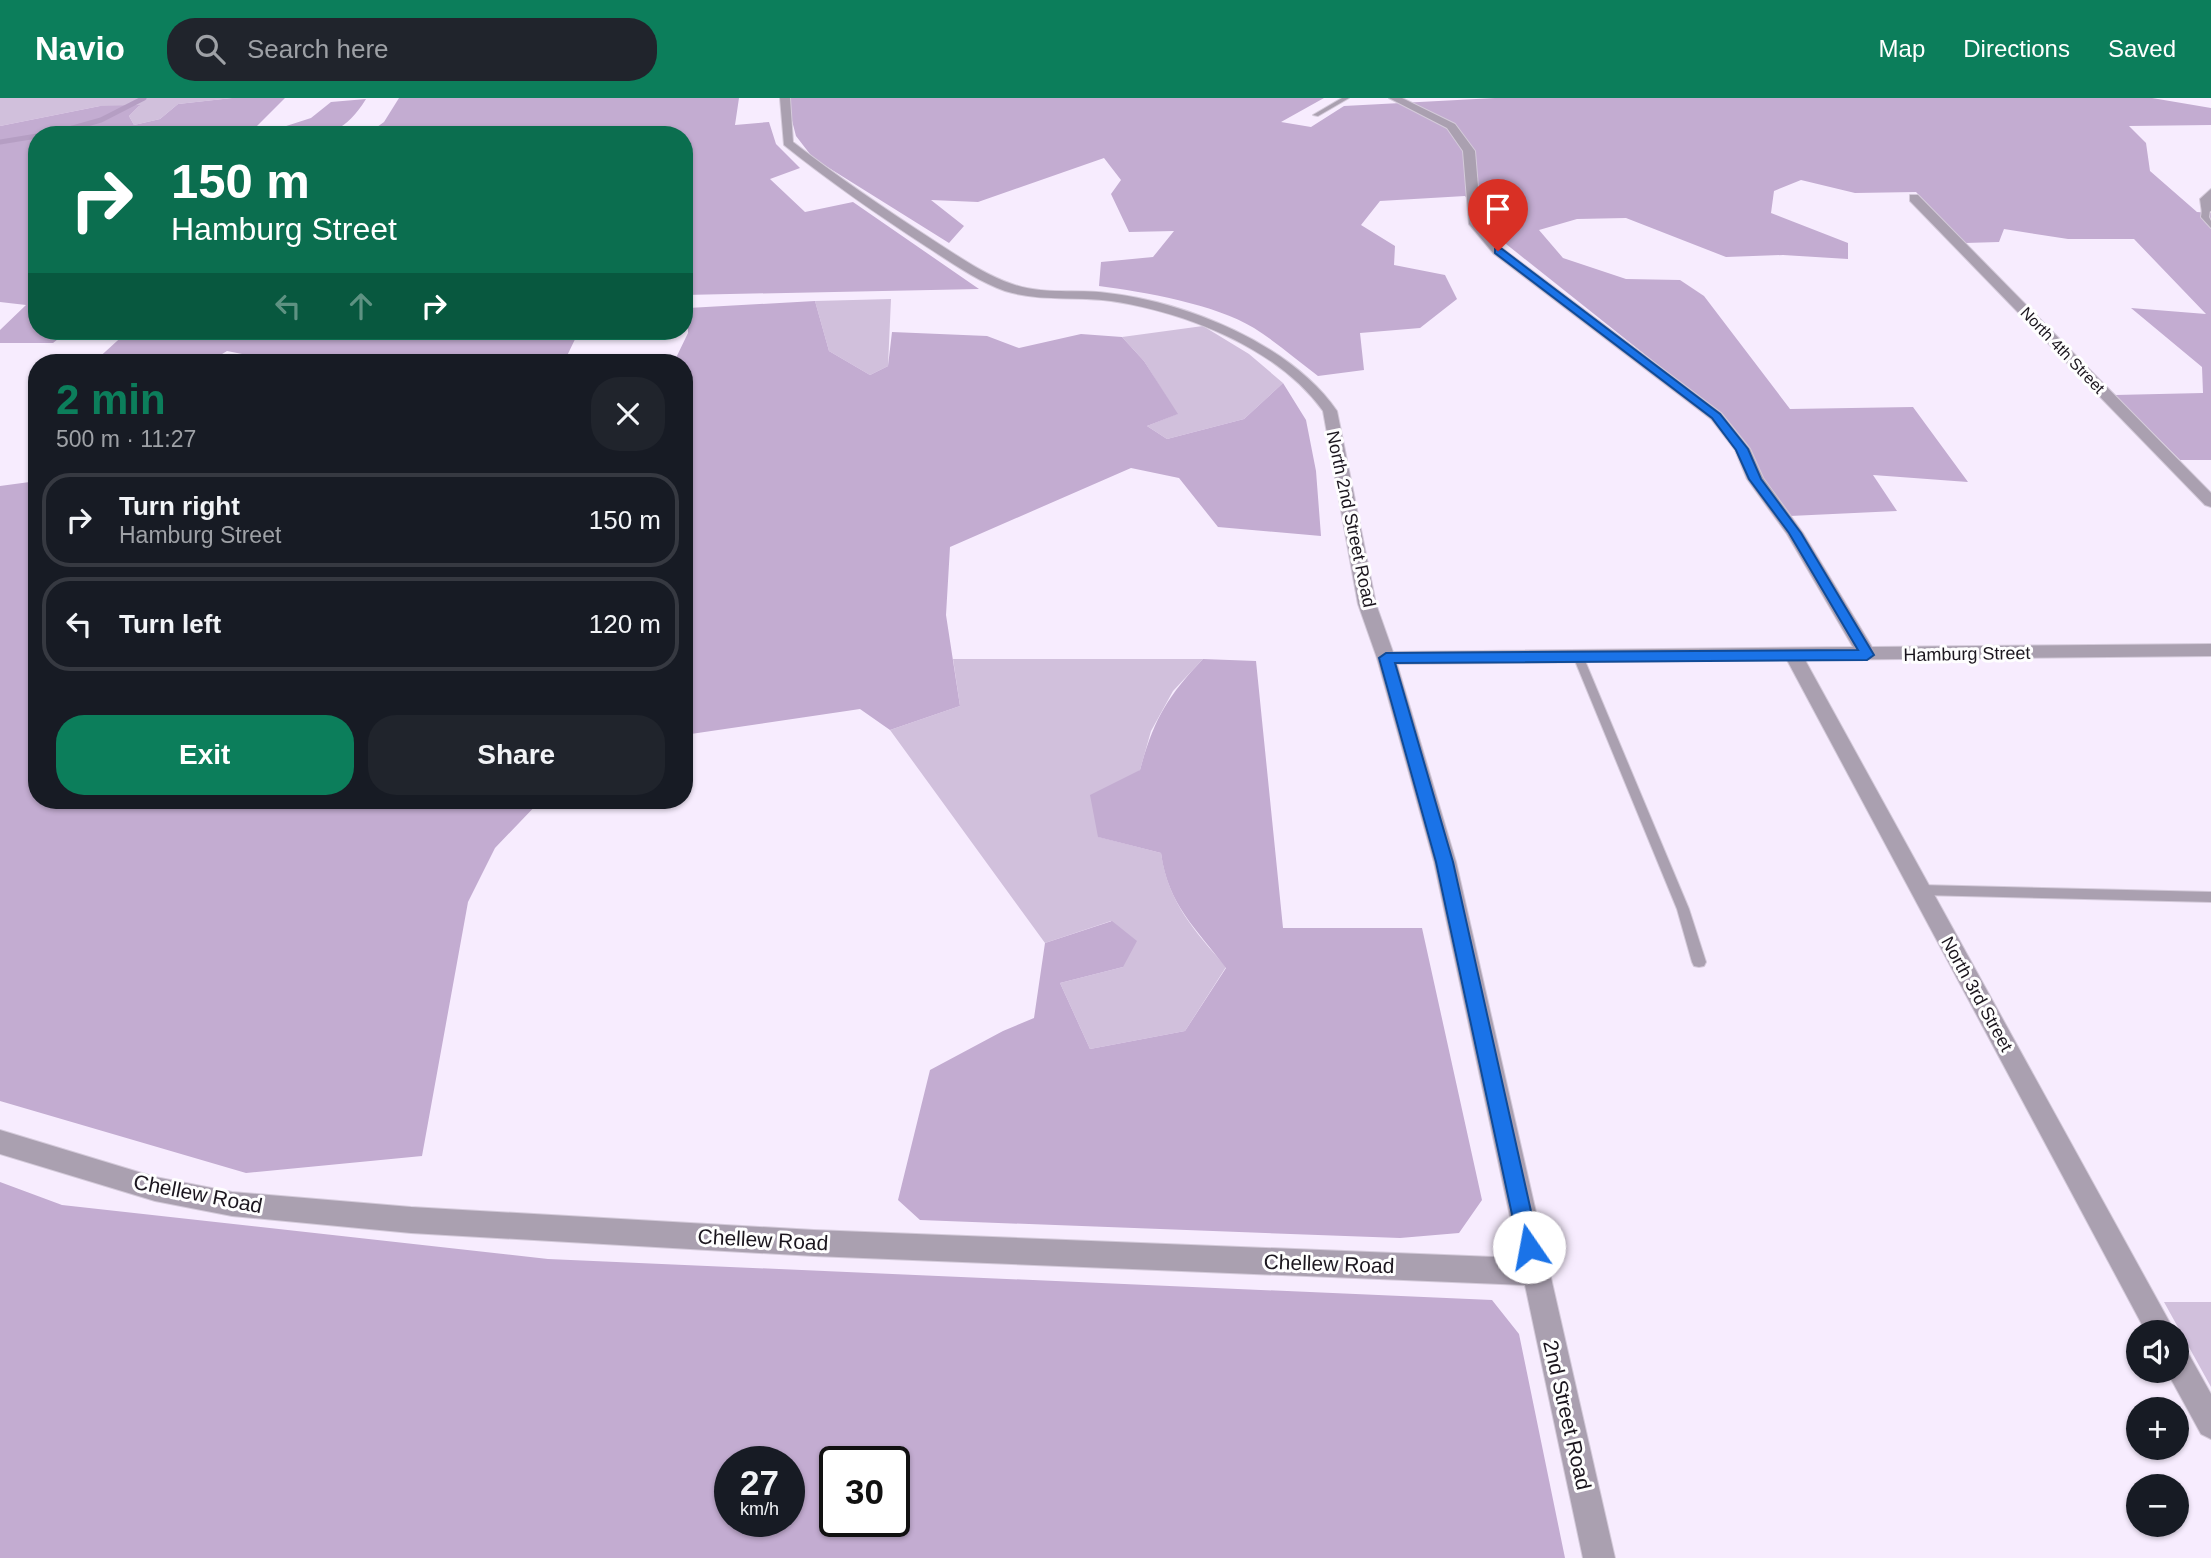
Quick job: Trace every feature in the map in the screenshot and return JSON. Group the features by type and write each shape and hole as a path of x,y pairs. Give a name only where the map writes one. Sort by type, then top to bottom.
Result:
{"street":[{"name":"North 2nd Street Road","path":"785,98 788,143 832,179 975,272 1012,289 1074,293 1152,304 1233,336 1306,380 1322,396 1329,411 1367,604 1386,658 1445,862 1535,1272"},
{"path":"1394,98 1451,126 1469,150 1475,224 1498,251 1716,416 1742,449 1755,479 1795,533 1867,655"},
{"path":"2206,210 2206,200 2211,193"},
{"name":"North 4th Street","path":"1914,198 2211,502"},
{"name":"Hamburg Street","path":"1386,658 2209,653"},
{"name":"North 3rd Street","path":"1794,656 2154,1320"},
{"name":"Chellew Road","path":"0,1142 155,1189 232,1204 411,1220 814,1243 1535,1272"},
{"name":"2nd Street Road","path":"1535,1272 1599,1558"},
{"path":"2189,1383 2211,1424"}],"lane":[{"path":"1316,115 1346,98"},
{"path":"2206,210 2211,226"},
{"path":"1578,656 1683,909 1699,962"},
{"path":"1921,890 2211,897"}],"shaded area":[{"path":"0,98 232,98 178,104 160,119 134,125 129,116 139,106 100,106 0,126"},
{"path":"232,98 285,98 257,126 28,126 28,340 57,340 53,343 0,343 0,330 26,305 0,302 0,126 100,106 140,105 129,116 134,125 160,119 178,104"},
{"path":"399,98 739,98 735,125 769,122 776,144 800,168 770,179 805,212 853,202 979,289 693,295 693,126 378,126 384,122"},
{"path":"786,98 1324,98 1281,122 1311,127 1344,106 1495,98 2152,98 2211,108 2211,125 2129,126 2146,143 2150,171 2197,212 2211,213 2211,460 2180,460 2115,395 2203,393 2202,367 2131,308 2206,314 2134,239 2068,239 2004,229 1999,242 1965,243 1916,192 1855,193 1801,180 1774,191 1771,213 1848,243 1848,259 1783,255 1726,257 1626,218 1577,219 1539,230 1563,258 1626,279 1680,280 1704,296 1790,409 1913,407 1968,482 1873,475 1897,511 1790,516 1692,392 1496,236 1465,196 1380,201 1361,225 1395,246 1394,265 1445,275 1457,299 1420,328 1360,333 1364,370 1318,376 1254,328 1220,312 1179,300 1099,286 1101,262 1153,257 1174,231 1129,232 1111,194 1121,180 1104,158 978,202 931,200 964,226 949,243 813,158 796,136"},
{"path":"366,99 342,126 286,126 311,118 331,102"},
{"path":"891,299 888,366 870,375 829,351 815,301"},
{"path":"815,301 829,351 870,375 888,366 892,332 987,336 1019,348 1081,334 1122,337 1144,361 1178,414 1147,426 1167,439 1244,419 1283,383 1306,420 1316,471 1321,536 1218,527 1179,478 1131,468 950,547 946,615 960,706 890,730 860,709 693,734 693,354 678,354 685,340 693,340 693,308"},
{"path":"1203,326 1249,354 1283,383 1244,419 1167,439 1147,426 1177,414 1144,361 1122,337"},
{"path":"118,340 575,340 568,354 242,354 227,351 222,354 103,354"},
{"path":"28,482 28,809 532,809 495,848 468,902 422,1156 246,1173 0,1101 0,486"},
{"path":"953,659 1203,659 1173,691 1151,731 1140,770 1099,837 1161,853 1176,902 1226,967 1185,1031 1090,1049 1060,983 1123,967 1111,921 1045,943 890,730 960,706"},
{"path":"1203,659 1256,661 1283,928 1422,928 1482,1200 1459,1233 1400,1238 920,1220 898,1200 930,1070 1003,1031 1034,1018 1045,943 1112,921 1137,941 1123,967 1060,983 1090,1049 1185,1031 1226,968 1177,902 1161,853 1098,837 1090,795 1140,770 1163,710"},
{"path":"0,1182 62,1205 548,1259 1492,1300 1519,1334 1565,1558 0,1558"},
{"path":"2164,1302 2211,1302 2211,1387 2189,1347 2189,1320 2174,1320"}],"waterway":[{"path":"80,126 101,120 144,98"},
{"path":"0,142 28,137"}],"route":[{"path":"1498,251 1716,416 1742,449 1755,479 1795,533 1867,655 1386,658 1445,862 1529,1247"}]}
